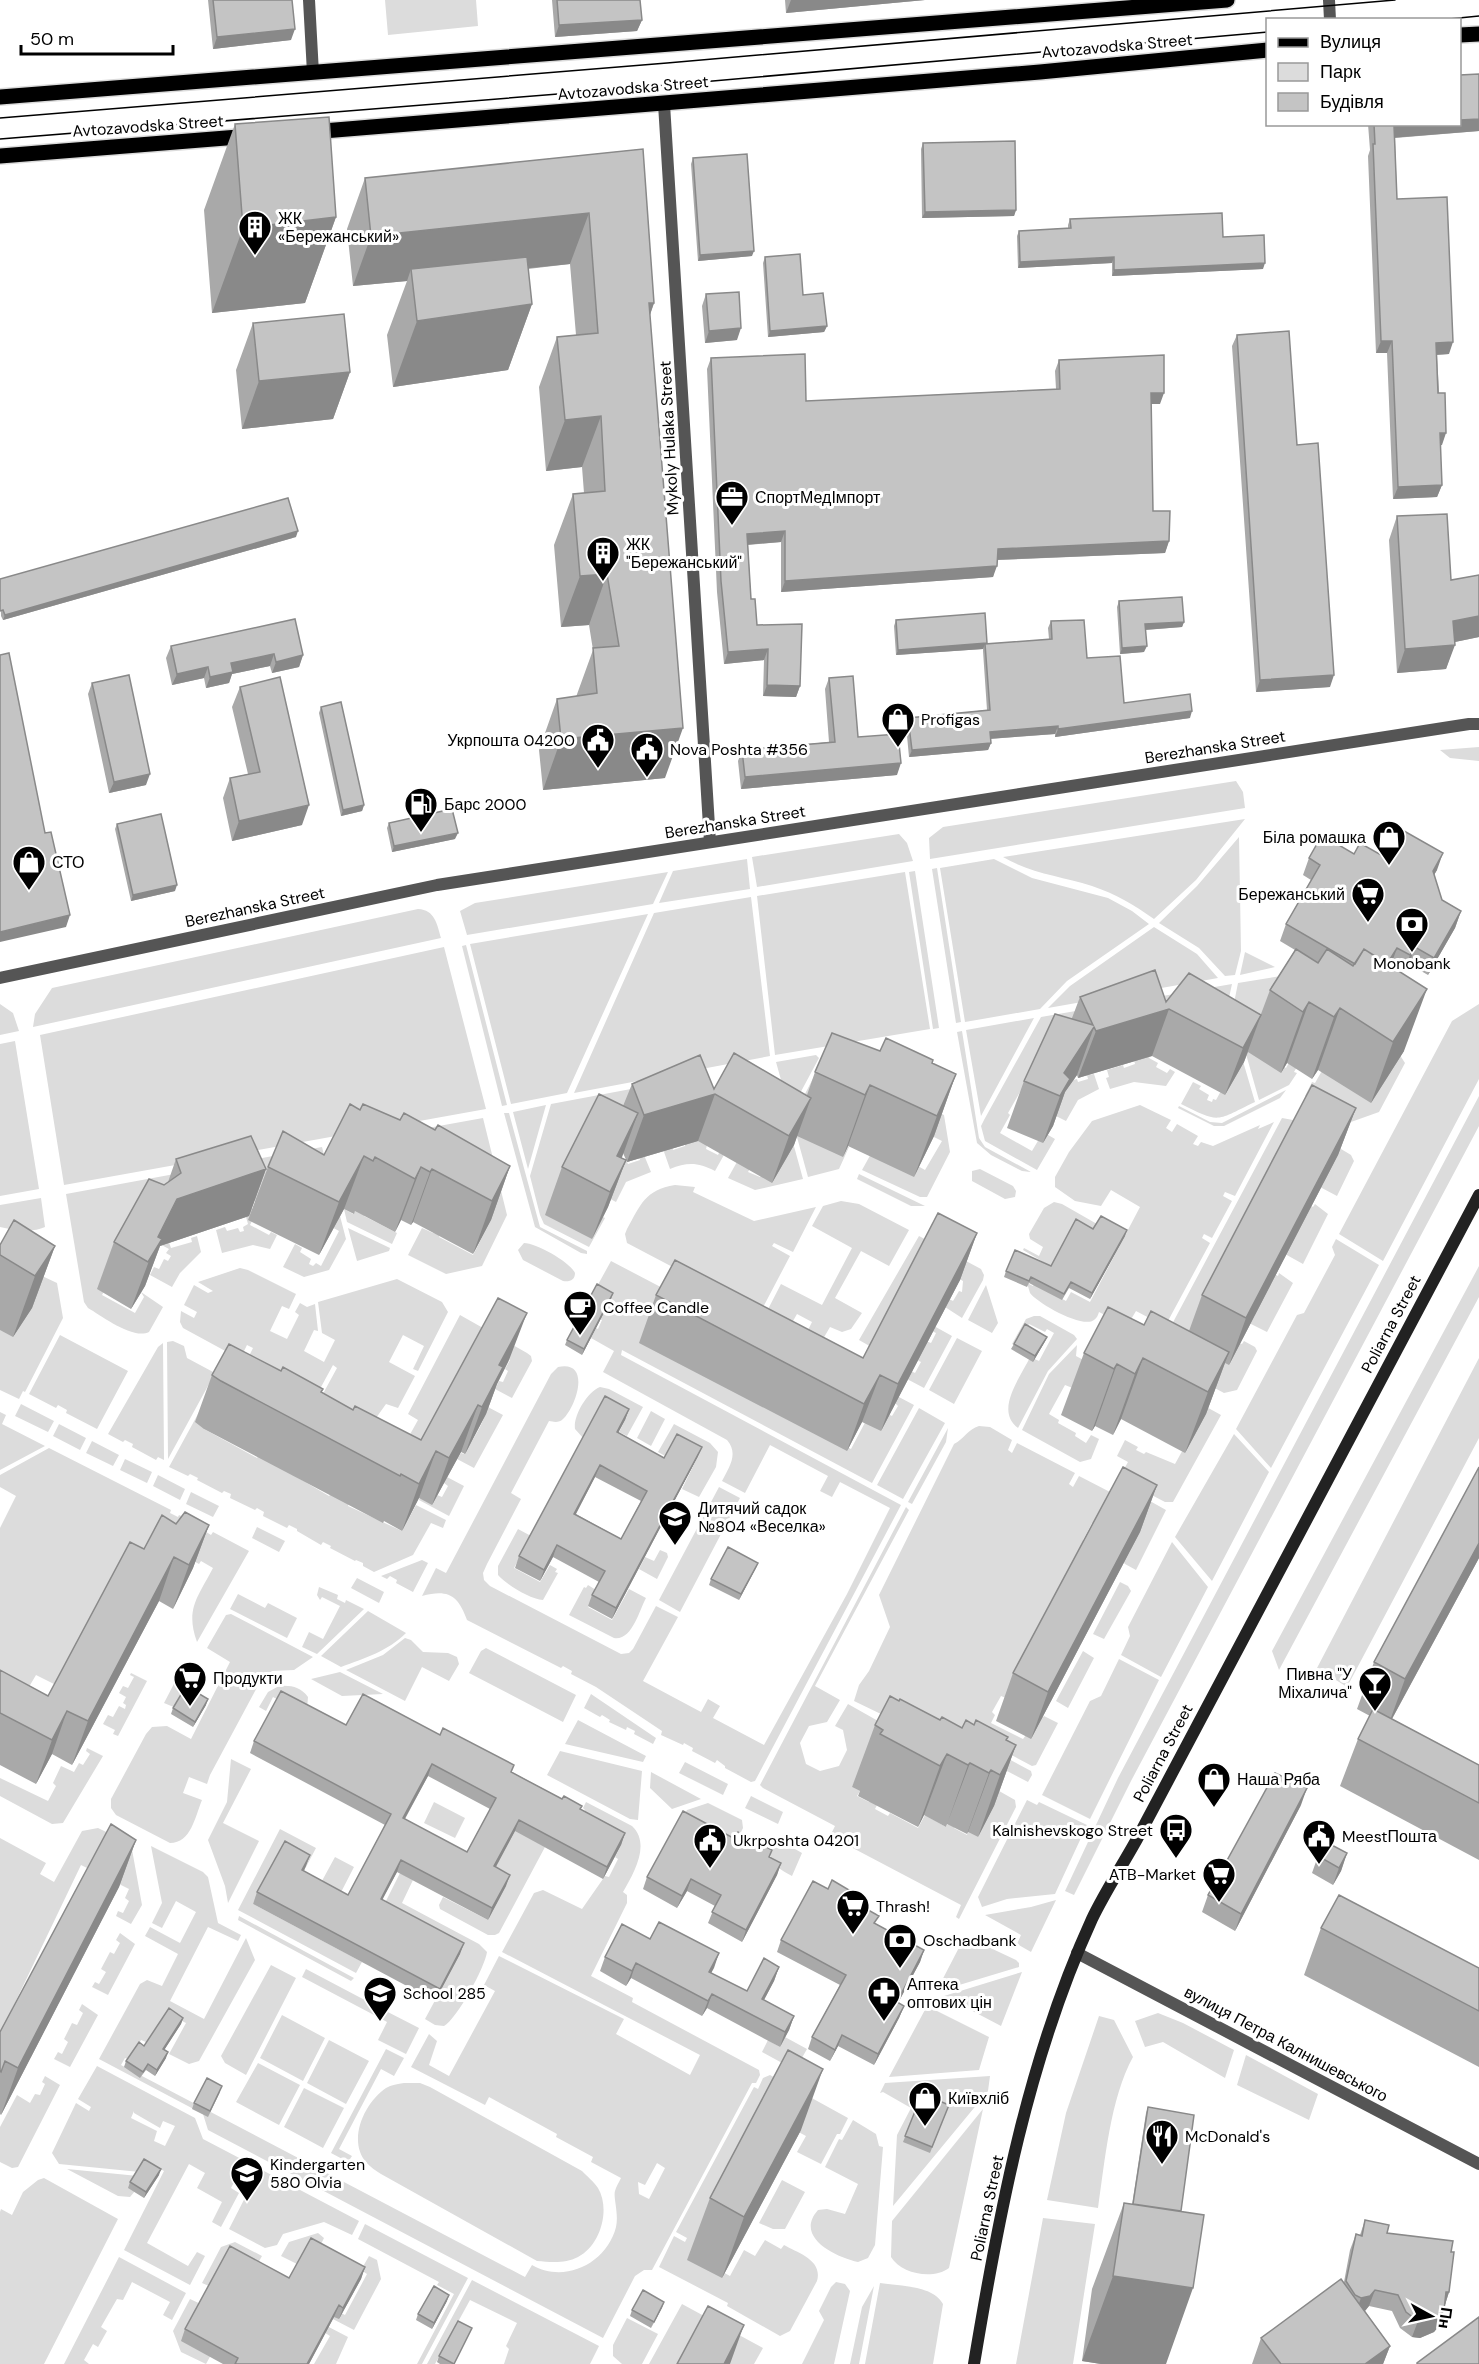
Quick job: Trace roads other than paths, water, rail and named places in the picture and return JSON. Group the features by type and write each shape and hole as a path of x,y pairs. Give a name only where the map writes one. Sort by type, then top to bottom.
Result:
{"main road":[{"path":"0,97 1227,0"},
{"path":"1461,36 1479,34"},
{"name":"Avtozavodska Street","path":"301,132 664,104 1266,50"},
{"name":"Avtozavodska Street","path":"0,156 266,135"},
{"name":"Poliarna Street","path":"975,2364 1003,2204 1029,2097 1077,1953 1093,1916 1142,1829 1479,1195"}],"street":[{"path":"309,0 313,73"},
{"path":"1329,0 1330,18"},
{"name":"Mykoly Hulaka Street","path":"664,104 710,842"},
{"name":"Berezhanska Street","path":"0,978 437,885 1479,724"},
{"name":"вулиця Петра Калнишевського","path":"1077,1953 1479,2164"}],"tram line":[{"path":"0,118 1395,0"},
{"path":"1459,18 1479,16"},
{"path":"0,139 633,88 1266,32"}],"place":[{"name":"ЖК «Бережанський»","path":"255,256"},
{"name":"СпортМедІмпорт","path":"732,526"},
{"name":"ЖК \"Бережанський\"","path":"603,582"},
{"name":"Profigas","path":"898,748"},
{"name":"Укрпошта 04200","path":"598,769"},
{"name":"Nova Poshta #356","path":"647,778"},
{"name":"Барс 2000","path":"421,833"},
{"name":"Біла ромашка","path":"1389,866"},
{"name":"СТО","path":"29,891"},
{"name":"Бережанський","path":"1368,923"},
{"name":"Monobank","path":"1412,953"},
{"name":"Coffee Candle","path":"580,1336"},
{"name":"Дитячий садок №804 «Веселка»","path":"675,1546"},
{"name":"Продукти","path":"190,1707"},
{"name":"Пивна \"У Міхалича\"","path":"1375,1712"},
{"name":"Наша Ряба","path":"1214,1808"},
{"name":"Kalnishevskogo Street","path":"1176,1859"},
{"name":"MeestПошта","path":"1319,1865"},
{"name":"Ukrposhta 04201","path":"710,1869"},
{"name":"ATB-Market","path":"1219,1903"},
{"name":"Thrash!","path":"853,1935"},
{"name":"Oschadbank","path":"900,1969"},
{"name":"School 285","path":"380,2022"},
{"name":"Аптека оптових цін","path":"884,2022"},
{"name":"Київхліб","path":"925,2127"},
{"name":"McDonald's","path":"1162,2165"},
{"name":"Kindergarten 580 Olvia","path":"247,2202"}]}
